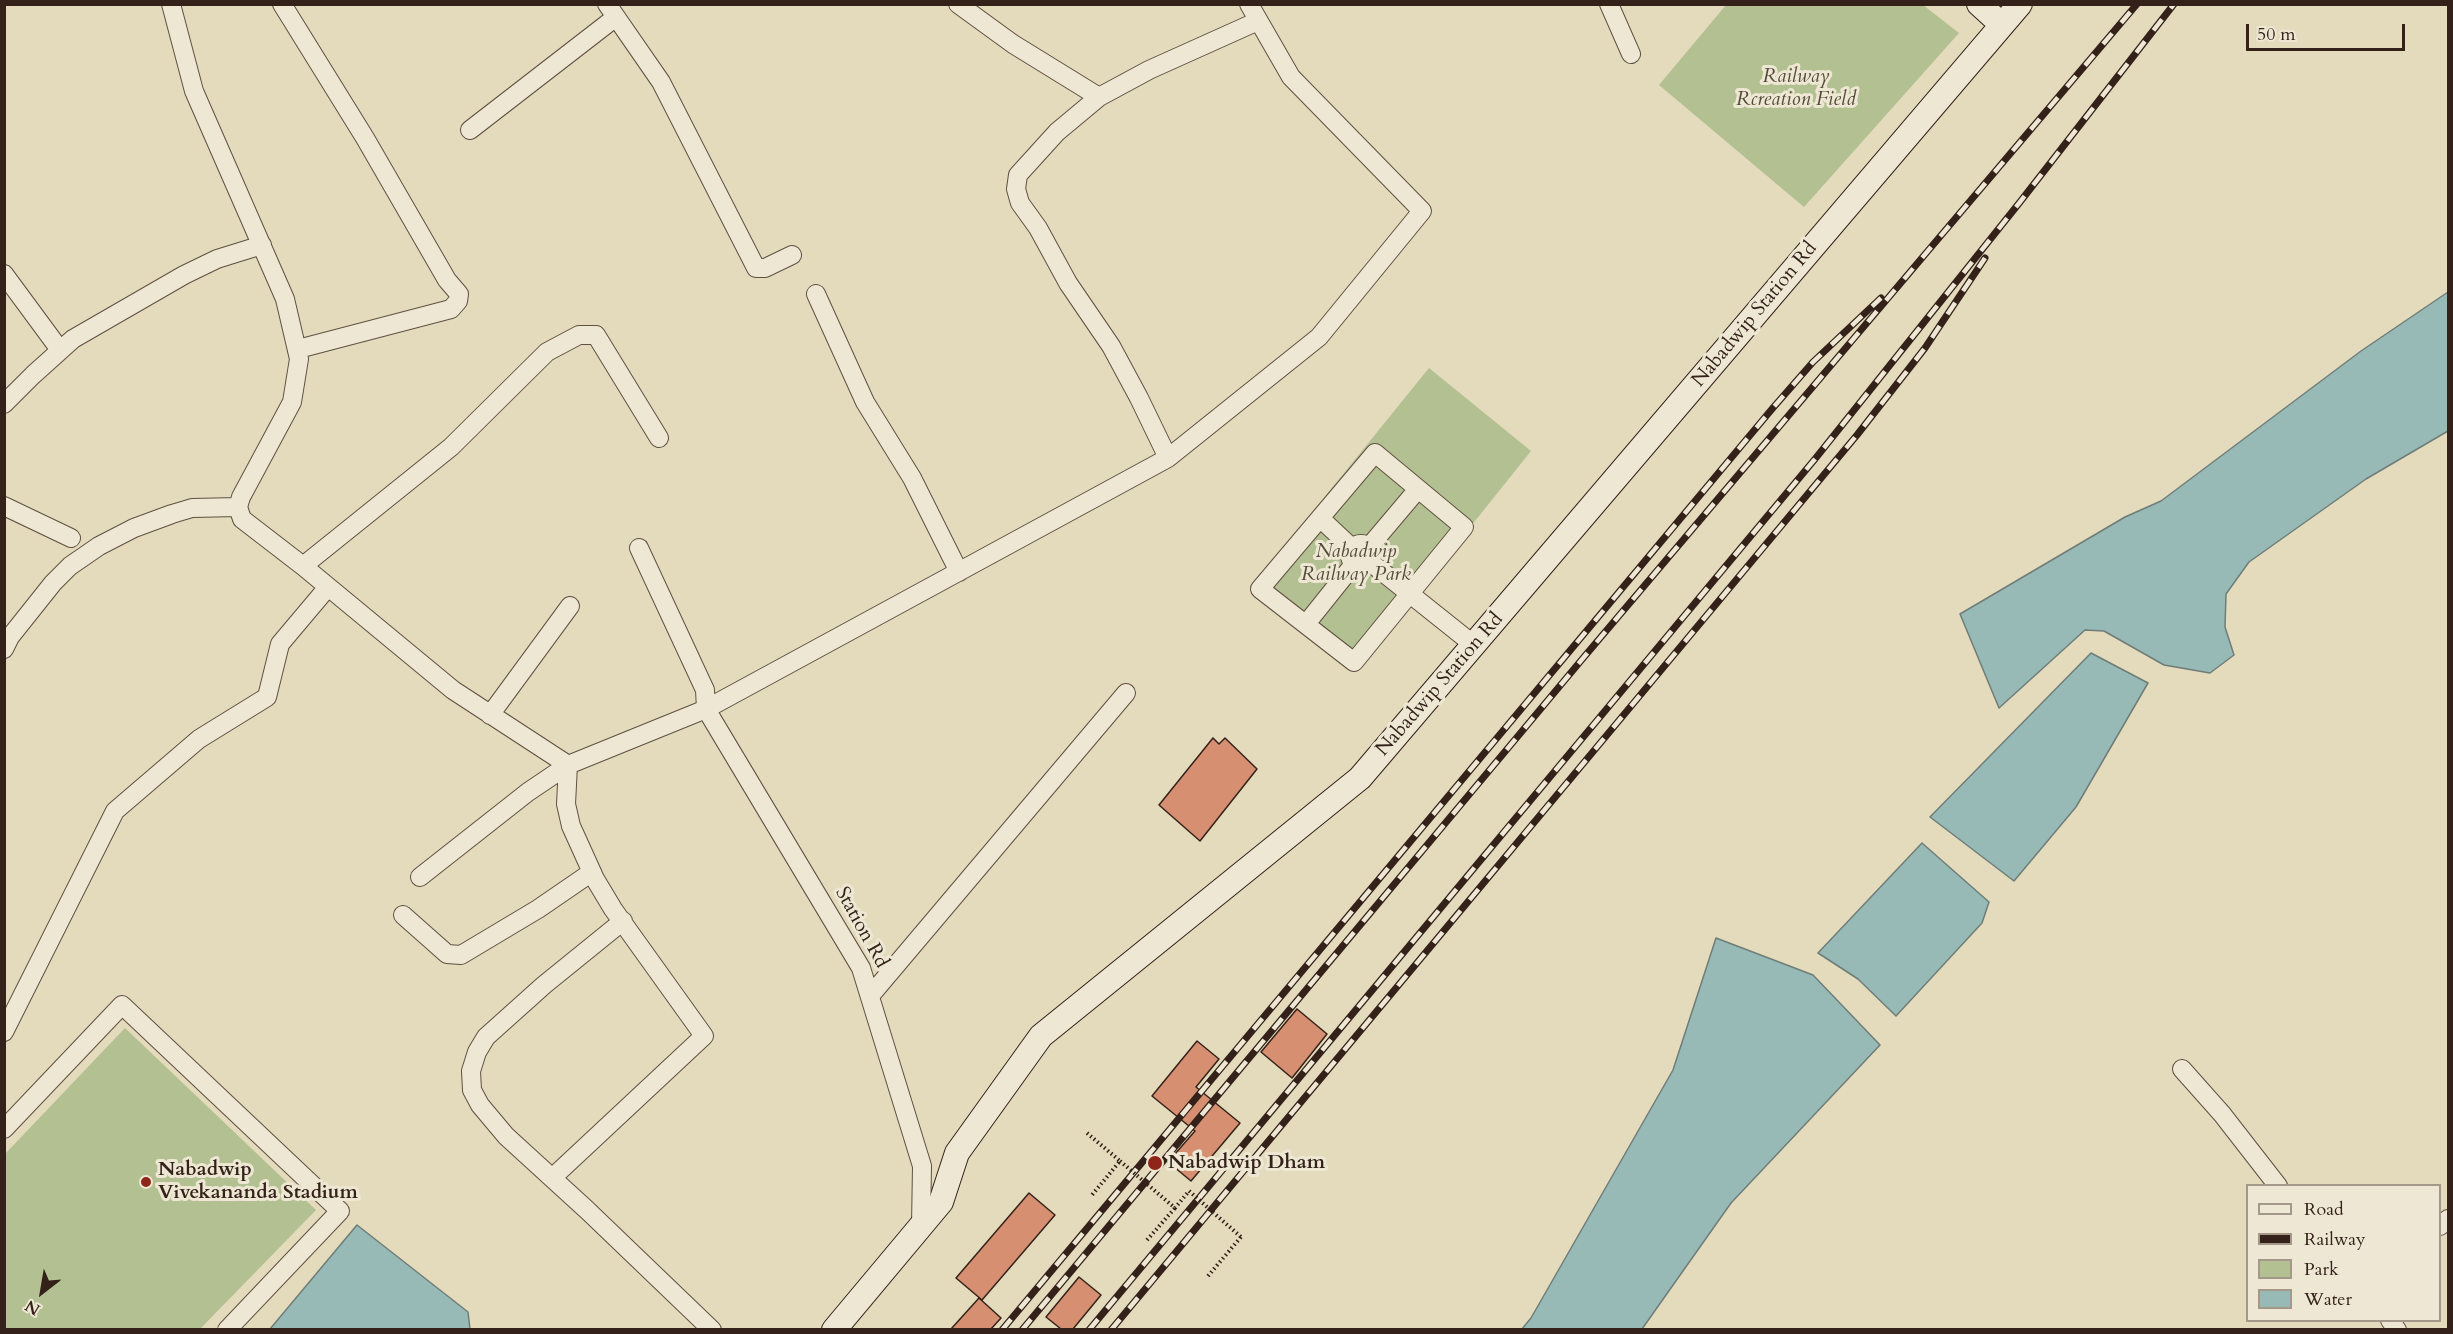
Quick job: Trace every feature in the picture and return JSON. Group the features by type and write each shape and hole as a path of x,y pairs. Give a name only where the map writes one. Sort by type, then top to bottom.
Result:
{"main road":[{"path":"1979,4 2002,25"},
{"name":"Nabadwip Station Rd","path":"834,1329 941,1202 957,1153 1041,1036 1360,778 2020,4"}],"street":[{"path":"171,4 194,91 285,299 299,359 292,402 241,496 238,507 242,519 303,566 453,690 568,765"},
{"path":"282,4 447,280 459,294 458,301 451,309 297,349"},
{"path":"958,4 1013,44 1099,97"},
{"path":"420,877 528,792 568,765 706,709 1168,458 1319,337 1422,211 1291,77 1249,4"},
{"path":"1609,4 1631,54"},
{"path":"470,130 612,11 661,82 756,268 765,268 792,255"},
{"path":"1168,458 1122,367 1020,203 1016,189 1018,176 1057,132 1099,97 1149,70 1258,21"},
{"path":"4,404 73,339 184,275 216,259 262,244"},
{"path":"4,274 60,350"},
{"path":"816,294 865,402 912,478 959,572"},
{"path":"303,566 451,447 548,352 579,335 596,335 659,438"},
{"path":"1375,453 1464,527 1354,662 1260,590 1320,518 1375,453"},
{"path":"1306,624 1418,489"},
{"path":"4,506 71,538"},
{"path":"4,649 10,637 53,583 70,566 99,546 134,528 192,508 238,507"},
{"path":"1320,518 1361,555 1474,645"},
{"name":"Station Rd","path":"639,548 705,690 706,709 861,968 922,1166 921,1226"},
{"path":"4,1032 115,811 199,739 267,697 280,644 328,587"},
{"path":"490,715 570,606"},
{"path":"870,996 1126,693"},
{"path":"552,1178 704,1035 623,921 592,872 571,826 566,804 568,765"},
{"path":"403,915 447,954 461,955 538,909 592,872"},
{"path":"623,921 544,985 486,1037 477,1052 471,1071 472,1090 489,1117 506,1137 712,1329"},
{"path":"4,1129 122,1005 340,1210 227,1329"},
{"path":"2182,1069 2222,1114 2277,1184"}],"path":[{"path":"1087,1133 1175,1208"},
{"path":"1092,1195 1120,1161"},
{"path":"1147,1240 1189,1191 1241,1238 1208,1276"}],"green space":[{"name":"Railway Rcreation Field","path":"1726,5 1923,5 1959,33 1804,207 1659,85"},
{"name":"Nabadwip Railway Park","path":"1429,368 1531,451 1355,671 1250,589"},
{"name":"Nabadwip Vivekananda Stadium","path":"125,1028 316,1210 200,1329 5,1329 5,1154"}],"water":[{"path":"2448,292 2448,431 2366,479 2249,562 2226,594 2225,627 2234,655 2210,673 2164,665 2104,631 2085,630 1999,708 1960,614 2125,517 2161,501 2361,351"},
{"path":"2091,653 2148,683 2076,807 2014,881 1930,817"},
{"path":"1922,843 1989,902 1982,923 1896,1016 1858,979 1818,953"},
{"path":"1716,938 1813,975 1880,1045 1731,1203 1642,1329 1522,1329 1531,1318 1673,1070"},
{"path":"357,1225 468,1312 470,1329 270,1329"}],"building":[{"path":"1213,738 1219,744 1225,738 1257,769 1200,841 1159,805"},
{"path":"1297,1009 1327,1034 1292,1078 1261,1052"},
{"path":"1197,1041 1219,1059 1196,1087 1240,1123 1191,1181 1168,1162 1195,1131 1152,1096"},
{"path":"1029,1193 1055,1215 982,1300 956,1278"},
{"path":"1079,1277 1101,1295 1073,1329 1061,1329 1046,1317"},
{"path":"979,1298 1001,1318 991,1329 951,1329"}],"railway":[{"path":"1022,1330 1584,657 2137,4"},
{"path":"1089,1330 1815,459 2174,4"},
{"path":"1111,1330 1857,435 1925,348 1985,258"},
{"path":"1002,1330 1772,409 1813,362 1881,298"}],"place":[{"name":"Nabadwip Dham","path":"1155,1163"},
{"name":"Nabadwip Vivekananda Stadium","path":"146,1182"}]}
